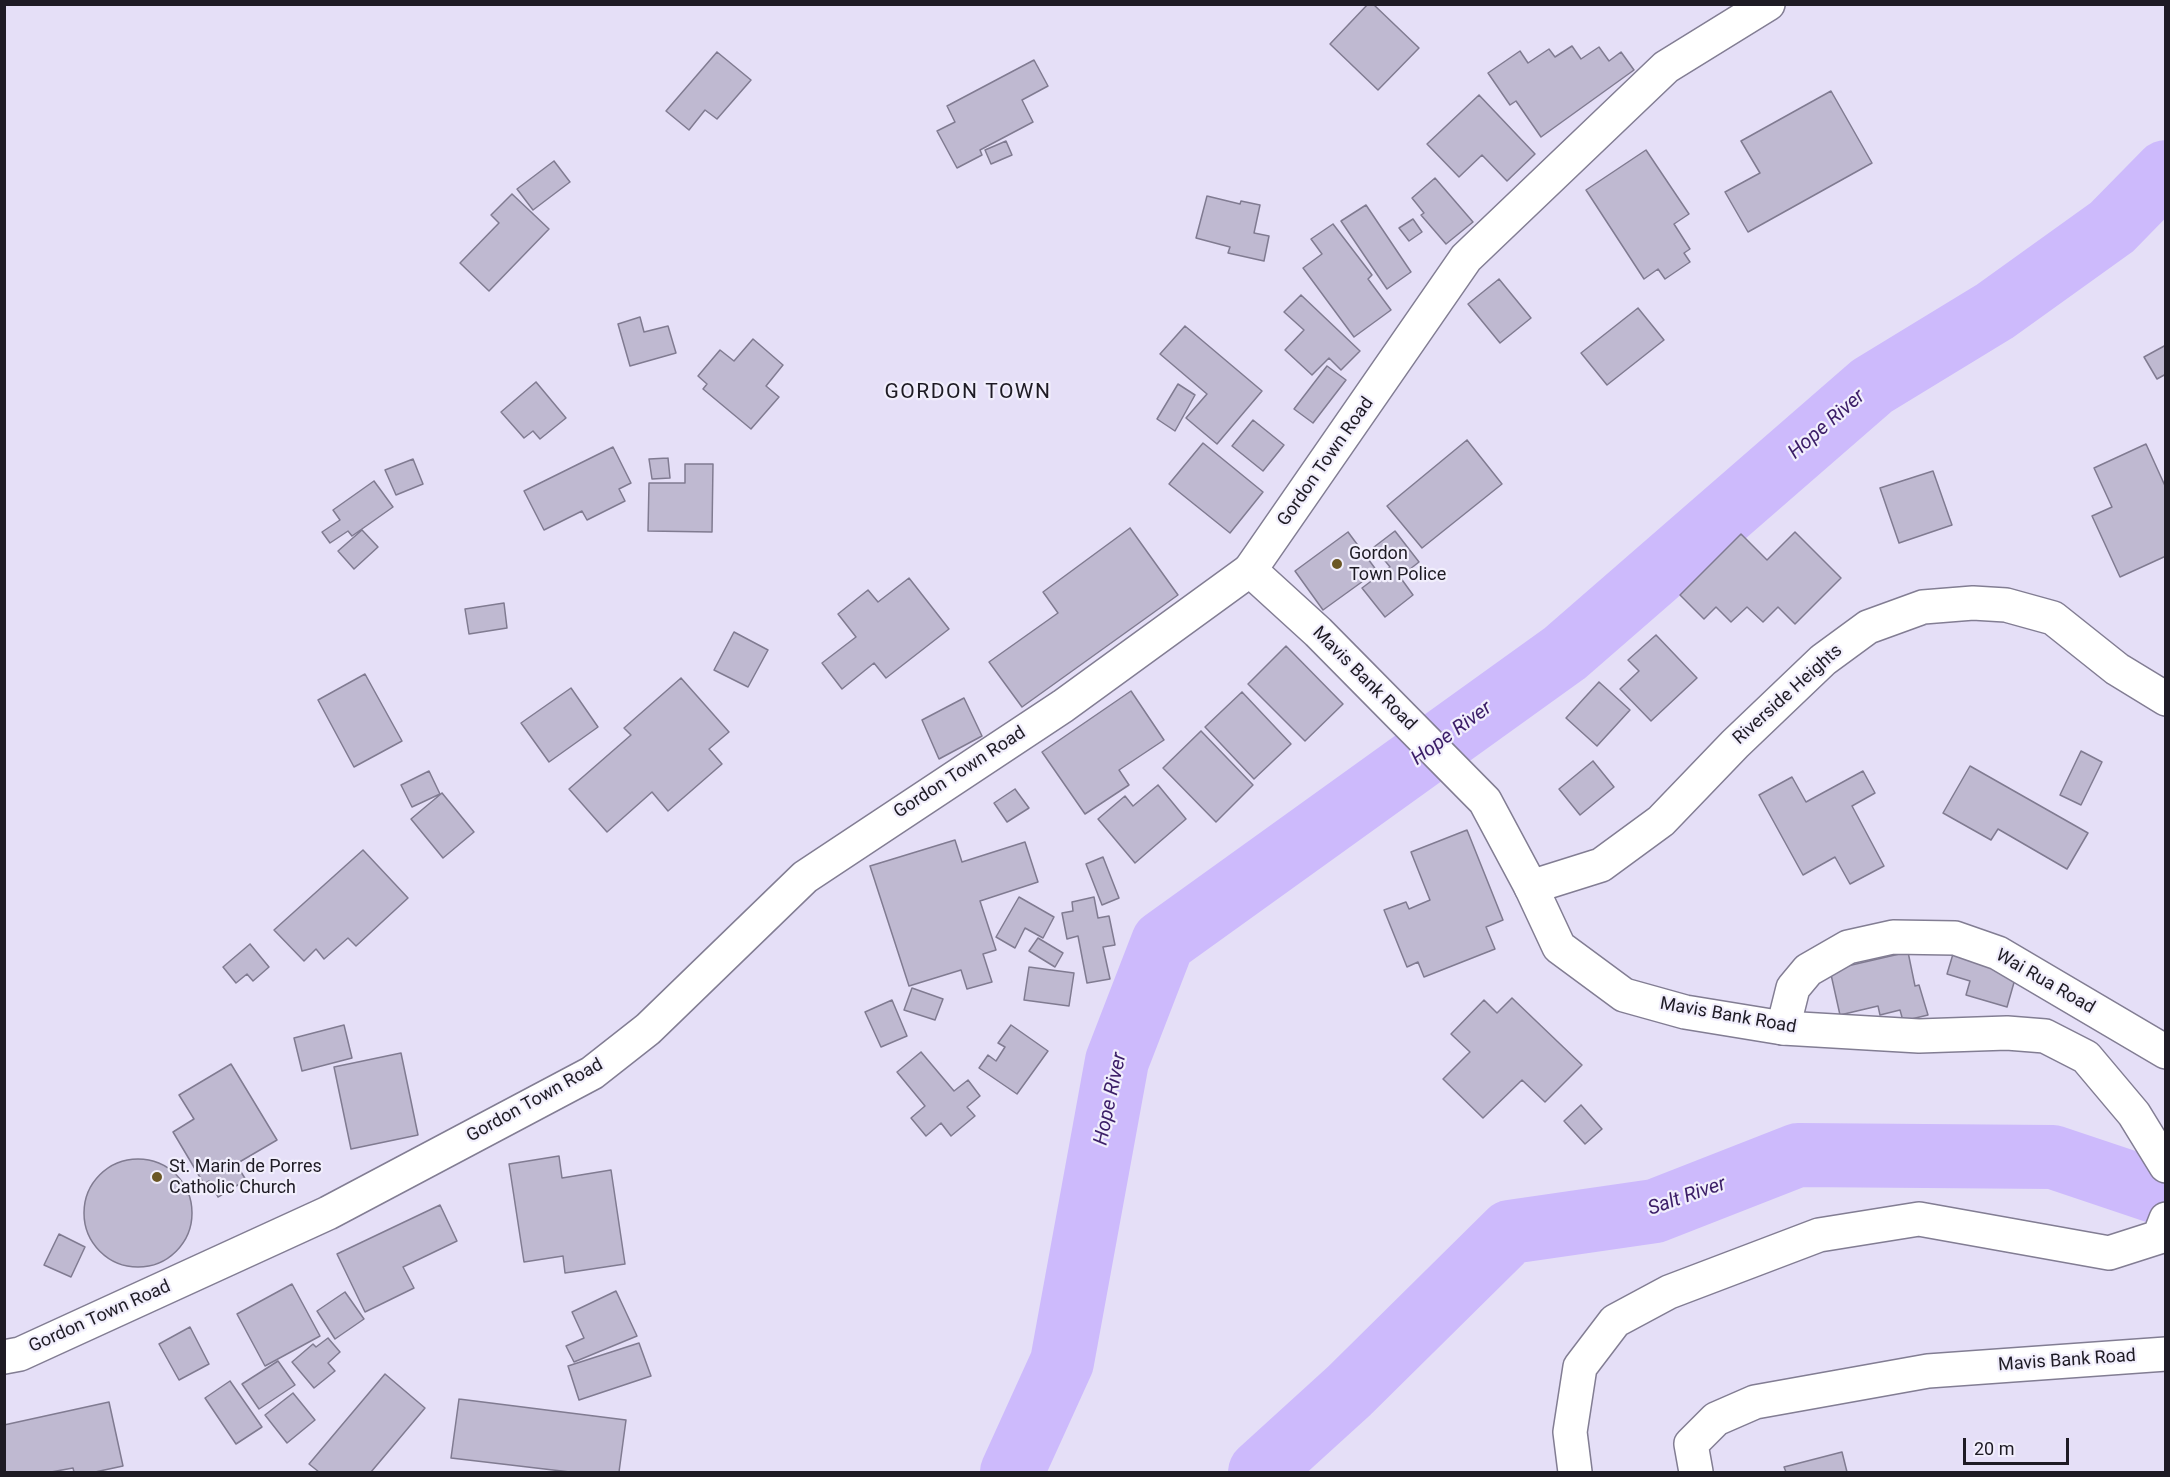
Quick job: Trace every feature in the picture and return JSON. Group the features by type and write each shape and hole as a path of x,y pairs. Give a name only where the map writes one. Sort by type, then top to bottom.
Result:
{"street":[{"name":"Gordon Town Road","path":"4,1357 20,1354 328,1214 592,1073 648,1029 805,877 1064,706 1250,570 1466,258 1666,67 1768,4"},
{"name":"Mavis Bank Road","path":"1250,570 1318,632 1485,801 1531,886 1559,947 1624,995 1685,1012 1783,1028 1919,1036 2007,1033 2045,1036 2086,1057 2134,1114 2166,1166"},
{"name":"Riverside Heights","path":"1531,886 1601,865 1661,821 1735,744 1823,660 1868,627 1923,607 1973,603 2006,605 2053,618 2117,669 2166,699"},
{"name":"Wai Rua Road","path":"1783,1028 1793,988 1808,970 1848,947 1893,937 1955,938 1998,953 2166,1052"},
{"path":"1575,1473 1570,1432 1580,1367 1615,1321 1669,1292 1819,1235 1919,1219 2109,1253 2159,1237 2166,1219"},
{"name":"Mavis Bank Road","path":"1696,1473 1691,1444 1716,1419 1755,1402 1928,1371 2166,1354"}],"building":[{"path":"1368,4 1373,4 1419,48 1378,90 1330,44"},
{"path":"1572,46 1581,59 1599,47 1609,61 1621,52 1634,70 1541,137 1516,101 1510,105 1488,73 1520,51 1528,63 1549,49 1555,57"},
{"path":"717,52 751,80 717,119 705,110 689,130 666,111"},
{"path":"1034,60 1048,86 1022,100 1033,122 980,150 982,155 957,168 937,131 955,122 947,106"},
{"path":"1831,91 1872,163 1748,232 1725,192 1760,173 1741,141"},
{"path":"1479,95 1535,154 1507,181 1482,155 1459,177 1427,144"},
{"path":"1006,141 1012,155 991,164 985,150"},
{"path":"1646,150 1689,214 1674,224 1690,249 1684,253 1690,262 1665,279 1658,269 1644,279 1586,190"},
{"path":"554,161 570,182 533,210 517,189"},
{"path":"1435,178 1473,222 1446,244 1421,215 1424,213 1412,198"},
{"path":"512,194 549,229 489,291 460,263 499,223 491,215"},
{"path":"1207,196 1240,204 1241,201 1260,205 1254,233 1269,236 1264,261 1228,253 1230,247 1196,238"},
{"path":"1366,205 1411,272 1387,289 1341,221"},
{"path":"1413,219 1422,232 1409,241 1399,228"},
{"path":"1333,224 1372,275 1368,279 1391,310 1354,337 1303,268 1322,254 1311,239"},
{"path":"1499,279 1531,318 1500,343 1468,304"},
{"path":"1301,295 1360,351 1341,370 1329,358 1312,375 1285,350 1304,330 1284,312"},
{"path":"1638,308 1664,340 1607,385 1581,353"},
{"path":"640,317 644,332 668,326 676,353 630,366 618,324"},
{"path":"1185,326 1262,391 1217,444 1186,418 1207,394 1160,354"},
{"path":"753,339 783,365 766,386 779,397 751,429 703,389 707,384 698,376 720,350 734,361"},
{"path":"2166,345 2166,374 2157,379 2144,357"},
{"path":"1327,366 1346,380 1313,423 1294,409"},
{"path":"536,382 566,418 540,439 533,431 524,438 501,412"},
{"path":"1178,384 1195,395 1175,431 1157,419"},
{"path":"1253,420 1284,445 1263,471 1232,446"},
{"path":"1467,440 1502,484 1422,548 1387,506"},
{"path":"1203,443 1263,492 1230,533 1169,484"},
{"path":"2146,444 2166,488 2166,556 2120,577 2092,516 2112,507 2094,468"},
{"path":"613,447 631,483 619,489 625,501 587,520 582,511 544,530 524,491"},
{"path":"668,458 670,478 652,479 649,459"},
{"path":"413,459 423,484 396,495 385,470"},
{"path":"685,464 713,464 712,532 648,531 649,483 685,483"},
{"path":"1933,471 1952,525 1899,543 1880,488"},
{"path":"374,481 393,507 352,536 348,531 330,543 322,532 340,520 333,510"},
{"path":"1130,528 1178,595 1022,707 989,662 1058,613 1043,592"},
{"path":"362,530 378,547 354,569 338,551"},
{"path":"1395,531 1419,562 1400,577 1413,595 1385,617 1362,588 1390,567 1374,547"},
{"path":"1348,532 1377,571 1323,610 1295,571"},
{"path":"1795,532 1841,578 1795,624 1778,607 1763,622 1747,607 1731,622 1716,607 1704,619 1680,595 1741,534 1767,560"},
{"path":"909,578 949,629 886,678 874,663 842,689 822,663 856,637 838,614 868,590 878,602"},
{"path":"504,603 507,628 469,634 465,609"},
{"path":"734,632 768,650 748,687 714,670"},
{"path":"1656,635 1697,678 1651,721 1620,689 1639,671 1628,660"},
{"path":"1286,646 1343,704 1305,741 1248,684"},
{"path":"365,674 402,741 354,767 318,700"},
{"path":"681,678 729,732 709,749 722,764 668,811 652,792 607,832 569,789 631,735 624,728"},
{"path":"1599,682 1630,710 1597,746 1566,718"},
{"path":"571,688 598,727 549,762 521,723"},
{"path":"1131,691 1164,740 1119,770 1129,785 1085,814 1042,752"},
{"path":"1242,692 1291,744 1254,779 1205,727"},
{"path":"964,698 982,736 939,759 922,720"},
{"path":"1201,731 1253,785 1216,822 1163,768"},
{"path":"2081,751 2102,762 2081,805 2060,795"},
{"path":"1593,761 1614,787 1580,815 1559,789"},
{"path":"1970,766 2088,833 2067,869 1998,829 1991,840 1943,813"},
{"path":"429,771 440,794 412,807 401,785"},
{"path":"1863,771 1875,793 1852,806 1884,866 1850,884 1835,857 1803,875 1759,795 1792,777 1806,802"},
{"path":"1158,785 1186,819 1135,863 1098,819 1125,796 1133,806"},
{"path":"1015,789 1029,808 1007,822 994,803"},
{"path":"442,793 474,832 443,858 411,819"},
{"path":"1467,830 1503,920 1486,927 1495,949 1424,977 1418,962 1407,967 1384,910 1406,902 1409,909 1430,900 1411,852"},
{"path":"955,840 962,862 1025,842 1038,882 980,901 996,950 983,954 992,982 967,989 961,970 909,986 870,866"},
{"path":"363,850 408,898 356,946 348,938 324,959 316,949 304,961 274,930"},
{"path":"1103,857 1119,898 1102,905 1086,864"},
{"path":"1019,897 1054,917 1043,938 1025,928 1015,948 996,937"},
{"path":"1094,897 1098,918 1109,916 1115,945 1103,947 1110,979 1087,983 1078,936 1067,939 1062,913 1073,911 1072,902"},
{"path":"1038,938 1063,953 1055,967 1029,951"},
{"path":"250,944 269,967 253,981 247,974 236,983 223,967"},
{"path":"1908,952 1915,986 1919,985 1928,1015 1903,1021 1900,1010 1880,1015 1878,1006 1840,1015 1830,970"},
{"path":"1953,954 2017,972 2007,1007 1966,995 1970,981 1947,974"},
{"path":"1029,967 1074,973 1069,1006 1024,1000"},
{"path":"912,988 943,999 935,1020 904,1010"},
{"path":"1512,998 1582,1065 1545,1102 1522,1080 1483,1118 1443,1079 1470,1052 1451,1034 1484,1000 1497,1013"},
{"path":"892,1000 907,1036 881,1047 865,1012"},
{"path":"344,1025 352,1058 302,1071 294,1038"},
{"path":"1011,1025 1048,1051 1017,1094 979,1068 988,1055 996,1061 1005,1047 998,1043"},
{"path":"921,1052 954,1091 968,1080 980,1096 967,1107 975,1116 951,1136 941,1123 926,1136 911,1118 925,1106 897,1072"},
{"path":"401,1053 418,1135 351,1149 334,1067"},
{"path":"231,1064 277,1140 236,1164 246,1180 218,1197 209,1181 204,1184 173,1132 194,1119 179,1095"},
{"path":"1581,1105 1602,1129 1585,1144 1564,1121"},
{"path":"559,1156 562,1178 611,1170 625,1264 565,1273 563,1256 524,1262 509,1164"},
{"path":"138,1159 159,1163 176,1175 188,1192 192,1213 188,1234 176,1251 159,1263 138,1267 117,1263 100,1251 88,1234 84,1213 88,1192 100,1175 117,1163"},
{"path":"440,1205 457,1241 403,1267 414,1288 365,1312 337,1254"},
{"path":"59,1234 85,1247 71,1277 44,1265"},
{"path":"292,1284 320,1336 265,1366 237,1314"},
{"path":"616,1291 637,1336 574,1362 566,1346 584,1338 572,1312"},
{"path":"345,1292 364,1319 335,1339 317,1311"},
{"path":"190,1327 209,1364 179,1380 159,1344"},
{"path":"328,1338 340,1352 328,1363 335,1371 314,1388 292,1362 313,1344 316,1347"},
{"path":"639,1343 651,1376 579,1400 568,1366"},
{"path":"278,1361 295,1385 259,1409 242,1384"},
{"path":"385,1374 425,1408 371,1472 319,1472 309,1464"},
{"path":"230,1381 262,1427 236,1444 205,1398"},
{"path":"293,1393 315,1420 287,1443 265,1415"},
{"path":"459,1399 626,1420 619,1472 570,1472 451,1458"},
{"path":"109,1402 123,1466 95,1472 74,1472 73,1468 51,1472 4,1472 4,1425"},
{"path":"1842,1452 1847,1472 1786,1472 1784,1467"}],"waterway":[{"name":"Hope River","path":"1012,1472 1062,1362 1117,1061 1163,942 1565,653 1872,386 1995,311 2112,227 2166,172"},
{"name":"Salt River","path":"1260,1472 1349,1391 1510,1232 1655,1211 1798,1155 2053,1157 2166,1195"}],"place":[{"name":"Gordon Town Police","path":"1337,564"},
{"name":"St. Marin de Porres Catholic Church","path":"157,1177"}],"district":[{"name":"GORDON TOWN","path":"968,393"}]}
